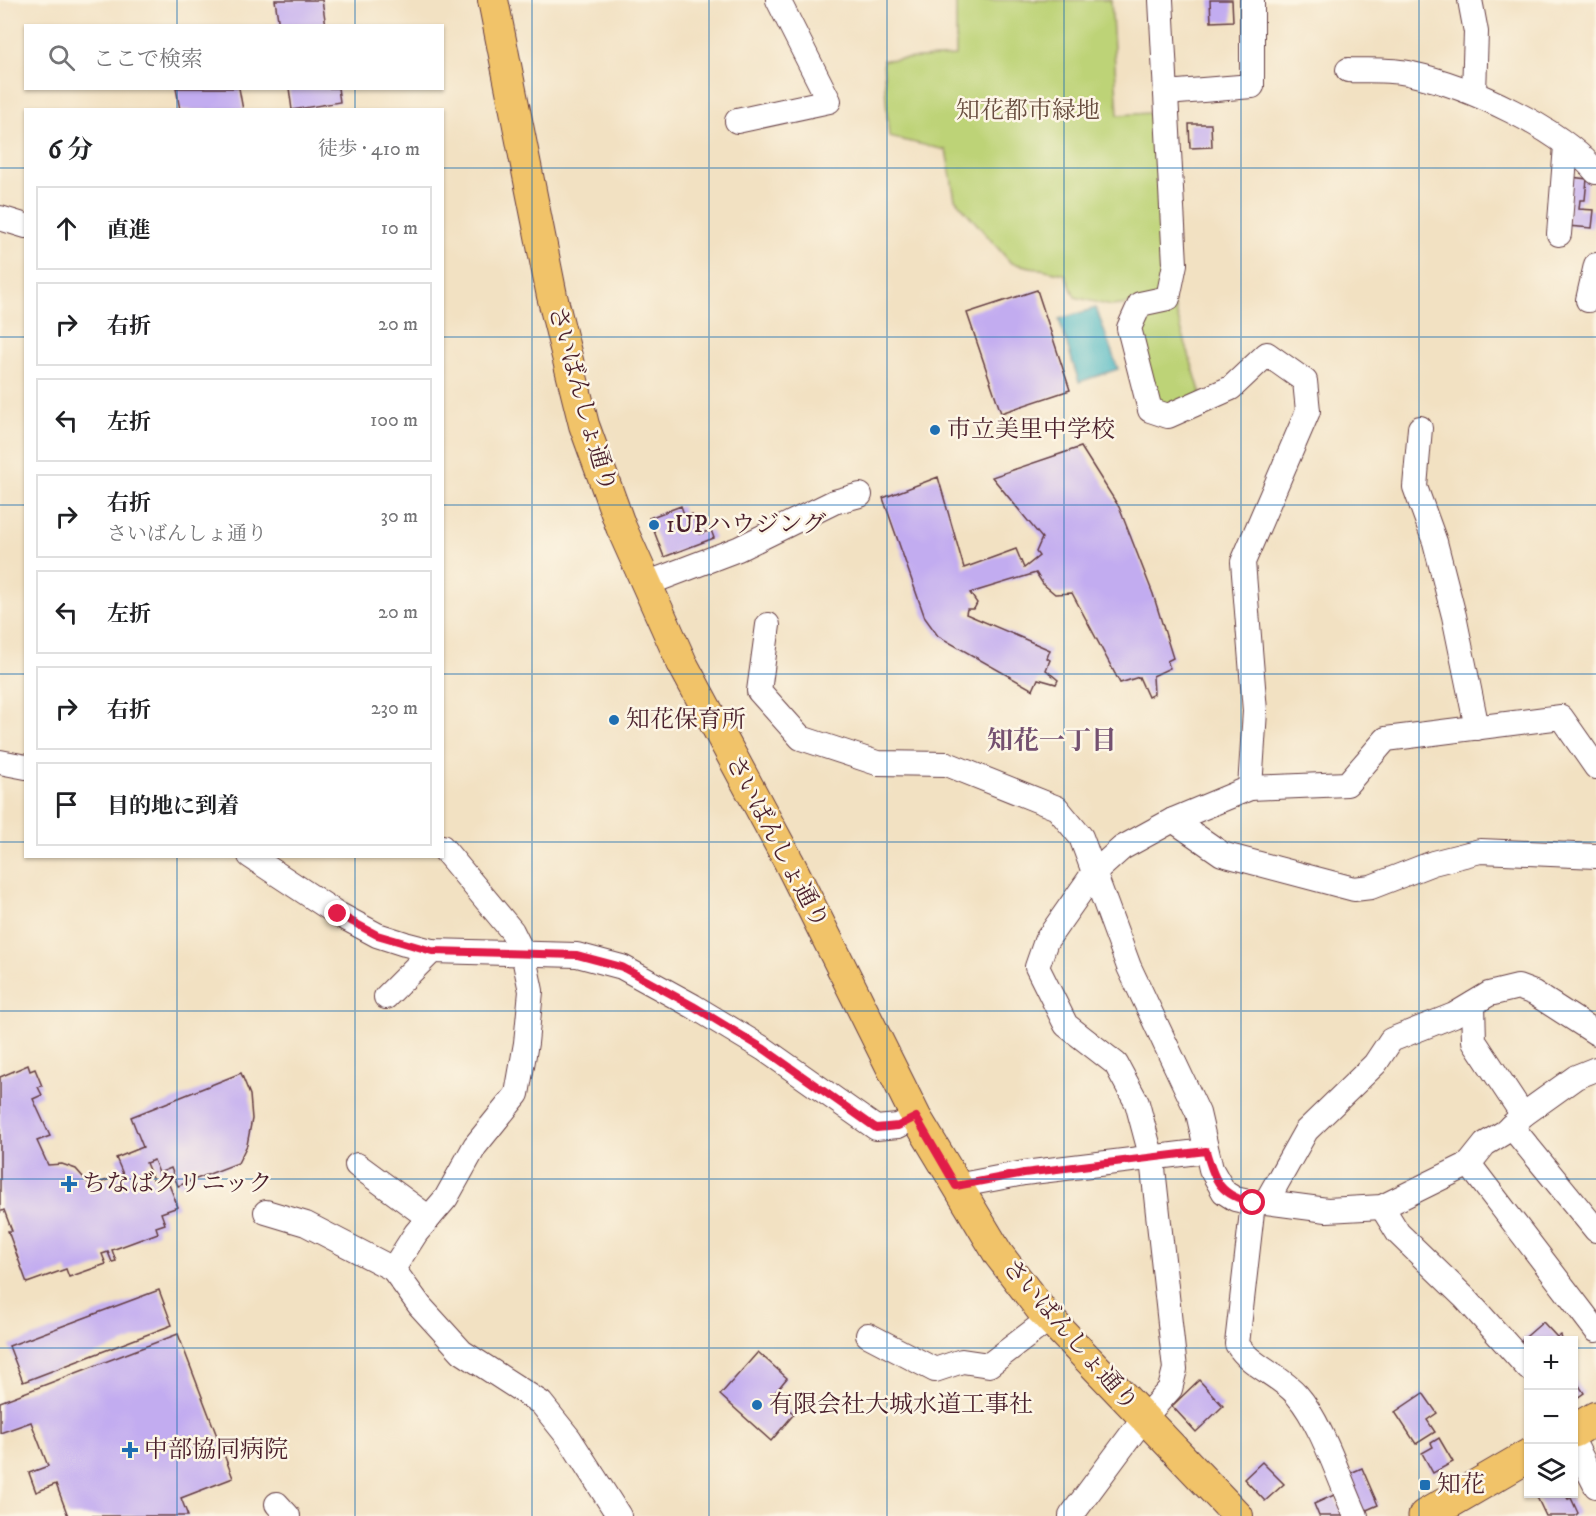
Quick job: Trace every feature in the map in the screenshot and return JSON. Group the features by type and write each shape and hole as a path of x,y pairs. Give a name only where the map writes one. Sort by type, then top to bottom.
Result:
{"highway":[{"path":"1578,1429 1596,1418"},
{"path":"1446,1511 1524,1459"}],"main road":[{"name":"さいばんしょ通り","path":"493,0 566,361 603,478 646,584 682,663 789,862 916,1117 956,1186 1010,1271 1049,1319 1238,1516"}],"street":[{"path":"737,121 829,101 778,0"},
{"path":"1161,0 1175,264 1168,298 1140,304 1129,328 1150,410 1168,416 1231,388 1267,354 1305,381 1308,411 1243,562 1255,711 1250,788"},
{"path":"1166,93 1252,86 1252,0"},
{"path":"1470,0 1476,32 1474,92"},
{"path":"1348,70 1410,73 1474,92 1566,146 1596,172"},
{"path":"1558,234 1566,146"},
{"path":"0,218 24,225"},
{"path":"1587,300 1596,265"},
{"path":"1420,428 1414,487 1435,542 1454,616 1477,728"},
{"path":"646,584 738,549 834,502 861,495"},
{"path":"768,625 759,691 801,738 877,763 947,764 1057,808 1081,837 1129,967 1198,1113 1211,1169 1224,1192 1235,1199 1327,1210 1382,1207 1469,1164 1485,1144 1517,1120 1576,1077 1596,1069"},
{"path":"1071,1516 1143,1419 1170,1389 1175,1369 1152,1159 1137,1103 1116,1064 1066,1025 1037,967 1046,941 1093,874 1122,848 1173,820 1250,788 1347,784 1386,739 1561,717 1596,766"},
{"path":"0,762 24,767"},
{"path":"1173,820 1221,854 1354,890 1371,887 1433,863 1480,851 1596,856"},
{"path":"393,1269 446,1198 475,1146 517,1094 531,991 523,953 512,931 444,849"},
{"path":"253,858 282,880 377,935 432,951 577,955 622,967 764,1049 876,1128 898,1126 916,1117"},
{"path":"386,997 432,951"},
{"path":"1356,1516 1318,1429 1297,1394 1243,1354 1237,1344 1259,1203 1305,1131 1375,1064 1391,1040 1473,1004 1489,994 1518,987 1534,993 1596,1033"},
{"path":"1473,1004 1474,1041 1517,1120 1596,1230"},
{"path":"956,1186 1024,1173 1206,1151"},
{"path":"1469,1164 1596,1330"},
{"path":"357,1165 429,1218"},
{"path":"1382,1207 1398,1233 1466,1299 1524,1364"},
{"path":"266,1212 306,1224 393,1269 420,1306 462,1352 541,1403 569,1438 619,1516"},
{"path":"868,1335 935,1370 962,1362 988,1365 1049,1319"},
{"path":"1575,1444 1596,1486"}],"green space":[{"name":"知花都市緑地","path":"956,0 1111,0 1118,115 1165,112 1170,292 1203,401 1150,410 1129,328 1141,303 1111,306 1075,297 1065,274 1011,263 955,199 946,150 889,137 883,60 956,56"}],"water":[{"path":"1096,308 1118,369 1079,382 1059,319"}],"building":[{"path":"275,0 322,0 326,24 279,24"},
{"path":"1210,0 1232,0 1233,21 1211,22"},
{"path":"176,90 239,90 243,108 180,108"},
{"path":"289,90 338,90 340,102 292,108"},
{"path":"1189,124 1211,124 1212,147 1190,148"},
{"path":"1571,177 1587,179 1585,200 1580,200 1579,209 1594,210 1592,228 1567,226"},
{"path":"1037,290 1070,390 1001,413 967,313"},
{"path":"1081,447 1119,507 1153,594 1173,658 1167,661 1170,668 1153,676 1154,694 1148,697 1139,677 1120,683 1072,593 1055,594 1043,584 1036,573 970,593 977,603 974,609 967,609 966,614 1050,650 1047,658 1050,660 1046,670 1058,680 1056,684 1038,679 1033,690 938,636 925,618 883,498 938,477 964,568 1016,549 1024,568 1039,556 1036,552 1042,538 992,477"},
{"path":"681,506 685,517 692,514 700,534 711,530 714,538 664,557 649,518"},
{"path":"28,1065 30,1071 35,1069 42,1086 38,1087 42,1095 33,1099 50,1136 37,1141 48,1165 62,1164 76,1169 91,1186 123,1174 116,1158 143,1147 131,1117 241,1073 250,1095 252,1119 247,1145 238,1163 178,1186 171,1168 159,1173 154,1160 146,1163 154,1182 166,1177 178,1207 161,1213 165,1224 156,1227 158,1233 112,1250 116,1261 112,1262 108,1252 102,1254 106,1264 69,1277 66,1269 27,1283 8,1231 12,1231 4,1210 0,1212 0,1077"},
{"path":"159,1290 172,1325 23,1382 9,1346"},
{"path":"1543,1322 1556,1336 1527,1336"},
{"path":"178,1334 233,1478 181,1498 188,1516 68,1516 56,1484 36,1492 29,1473 48,1466 31,1422 0,1433 0,1402"},
{"name":"有限会社大城水道工事社","path":"758,1352 787,1378 773,1395 794,1414 771,1441 720,1395"},
{"path":"1199,1380 1223,1406 1196,1432 1172,1406"},
{"path":"1578,1384 1584,1393 1578,1397"},
{"path":"1423,1393 1437,1413 1427,1420 1435,1432 1416,1444 1395,1412"},
{"path":"1439,1438 1453,1462 1433,1473 1422,1453 1433,1447 1431,1443"},
{"path":"1262,1462 1284,1484 1265,1501 1244,1479"},
{"path":"1362,1468 1378,1505 1362,1512 1346,1475"},
{"path":"1334,1495 1343,1516 1319,1516 1314,1504"},
{"path":"1537,1498 1571,1498 1578,1513 1575,1516 1546,1516"}],"place":[{"name":"市立美里中学校","path":"935,430"},
{"name":"1UPハウジング","path":"654,525"},
{"name":"知花保育所","path":"614,720"},
{"name":"ちなばクリニック","path":"69,1184"},
{"name":"有限会社大城水道工事社","path":"757,1405"},
{"name":"中部協同病院","path":"130,1450"},
{"name":"知花","path":"1425,1485"}],"district":[{"name":"知花一丁目","path":"1052,741"}],"route":[{"path":"338,914 377,935 432,951 577,955 622,967 764,1049 876,1128 898,1126 916,1117 956,1186 1024,1173 1206,1151 1211,1169 1224,1192 1235,1199 1253,1203"}]}
